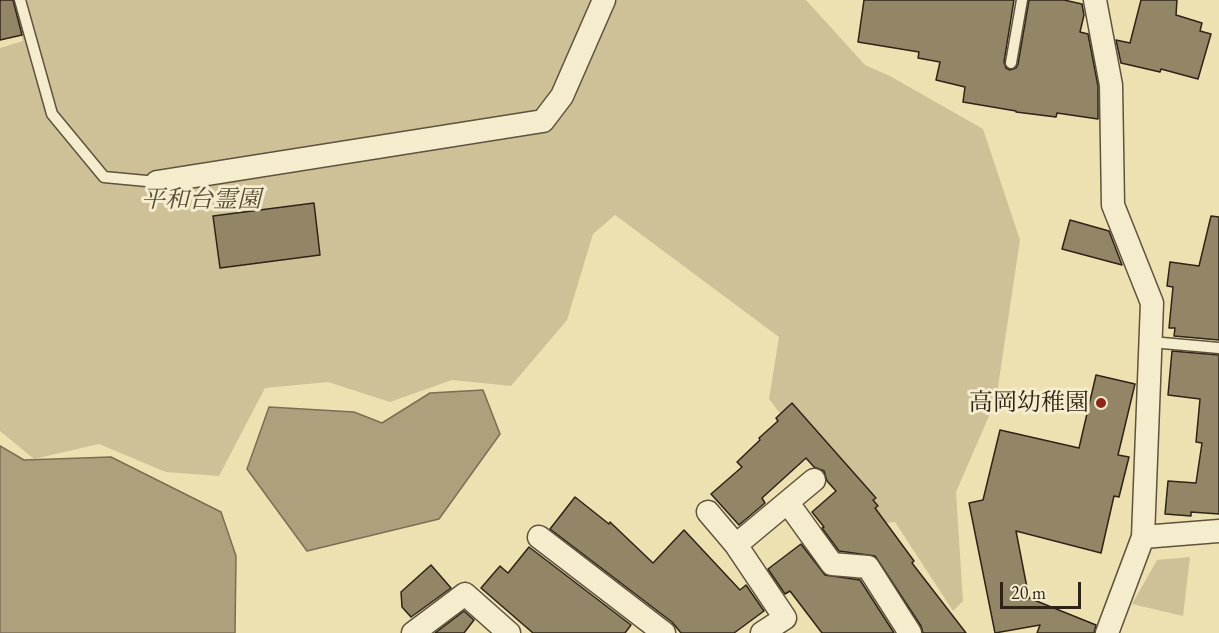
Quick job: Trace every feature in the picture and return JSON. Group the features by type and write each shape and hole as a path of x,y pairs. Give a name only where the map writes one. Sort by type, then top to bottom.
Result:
{"street":[{"path":"157,182 543,121 562,96 604,0"},
{"path":"1095,0 1111,85 1113,206 1152,303 1143,537 1107,633"},
{"path":"736,545 814,480"},
{"path":"788,503 832,564 868,567 910,633"},
{"path":"708,512 736,545 785,618 762,633"},
{"path":"1143,537 1219,531"},
{"path":"539,537 664,633"},
{"path":"413,633 465,594 509,633"}],"lane":[{"path":"20,0 52,114 104,177 157,182"},
{"path":"1011,63 1022,0"},
{"path":"1151,342 1219,348"}],"green space":[{"name":"平和台霊園","path":"11,0 806,0 865,65 890,76 983,129 1020,240 996,400 956,492 963,601 953,611 895,522 866,525 769,399 779,337 615,215 593,234 567,320 511,386 452,380 390,402 328,382 265,388 219,476 166,472 99,444 34,459 0,431 0,48 23,41"},
{"path":"1190,557 1183,616 1132,604 1157,560"}],"shaded area":[{"path":"483,390 500,434 439,519 307,551 247,469 269,407 354,412 382,423 430,393"},
{"path":"0,446 24,460 111,457 221,512 236,556 235,633 0,633"}],"building":[{"path":"0,0 13,0 22,35 0,40"},
{"path":"864,0 1014,0 1004,62 1006,68 1010,70 1016,68 1018,64 1029,0 1064,0 1082,4 1084,15 1080,32 1088,34 1098,86 1098,119 1057,113 1056,117 1016,112 963,102 965,87 936,80 940,62 918,58 919,52 858,42"},
{"path":"1141,0 1177,0 1176,15 1202,23 1200,31 1211,34 1198,79 1161,69 1160,72 1121,63 1116,40 1130,43"},
{"path":"314,203 320,255 220,268 213,216"},
{"path":"1211,216 1219,217 1219,340 1174,336 1175,328 1169,328 1173,287 1167,286 1170,262 1199,266"},
{"path":"1070,220 1109,231 1122,265 1062,249"},
{"path":"1172,351 1219,355 1219,514 1191,512 1191,516 1165,514 1168,481 1196,483 1202,443 1196,442 1200,399 1168,395"},
{"path":"1096,375 1135,384 1118,455 1129,457 1119,497 1114,496 1101,553 1016,531 1029,598 1096,625 1094,633 1037,633 1040,625 995,633 969,503 983,500 1000,430 1079,448"},
{"path":"792,403 876,498 873,500 878,506 875,508 914,561 912,563 966,633 923,633 921,626 875,556 839,551 812,512 836,491 827,481 824,471 814,467 806,458 762,498 765,503 739,525 711,494 742,467 737,462 778,421 776,418"},
{"path":"575,497 609,524 610,522 653,563 684,530 740,590 746,585 764,611 734,633 681,633 672,622 550,529"},
{"path":"801,544 825,575 860,580 894,633 822,633 790,591 785,594 768,569"},
{"path":"529,547 631,625 625,633 533,633 481,588 500,566 508,573"},
{"path":"431,565 451,588 411,617 402,607 401,592"},
{"path":"464,611 474,620 464,633 435,633"}],"place":[{"name":"高岡幼稚園","path":"1101,403"}]}
